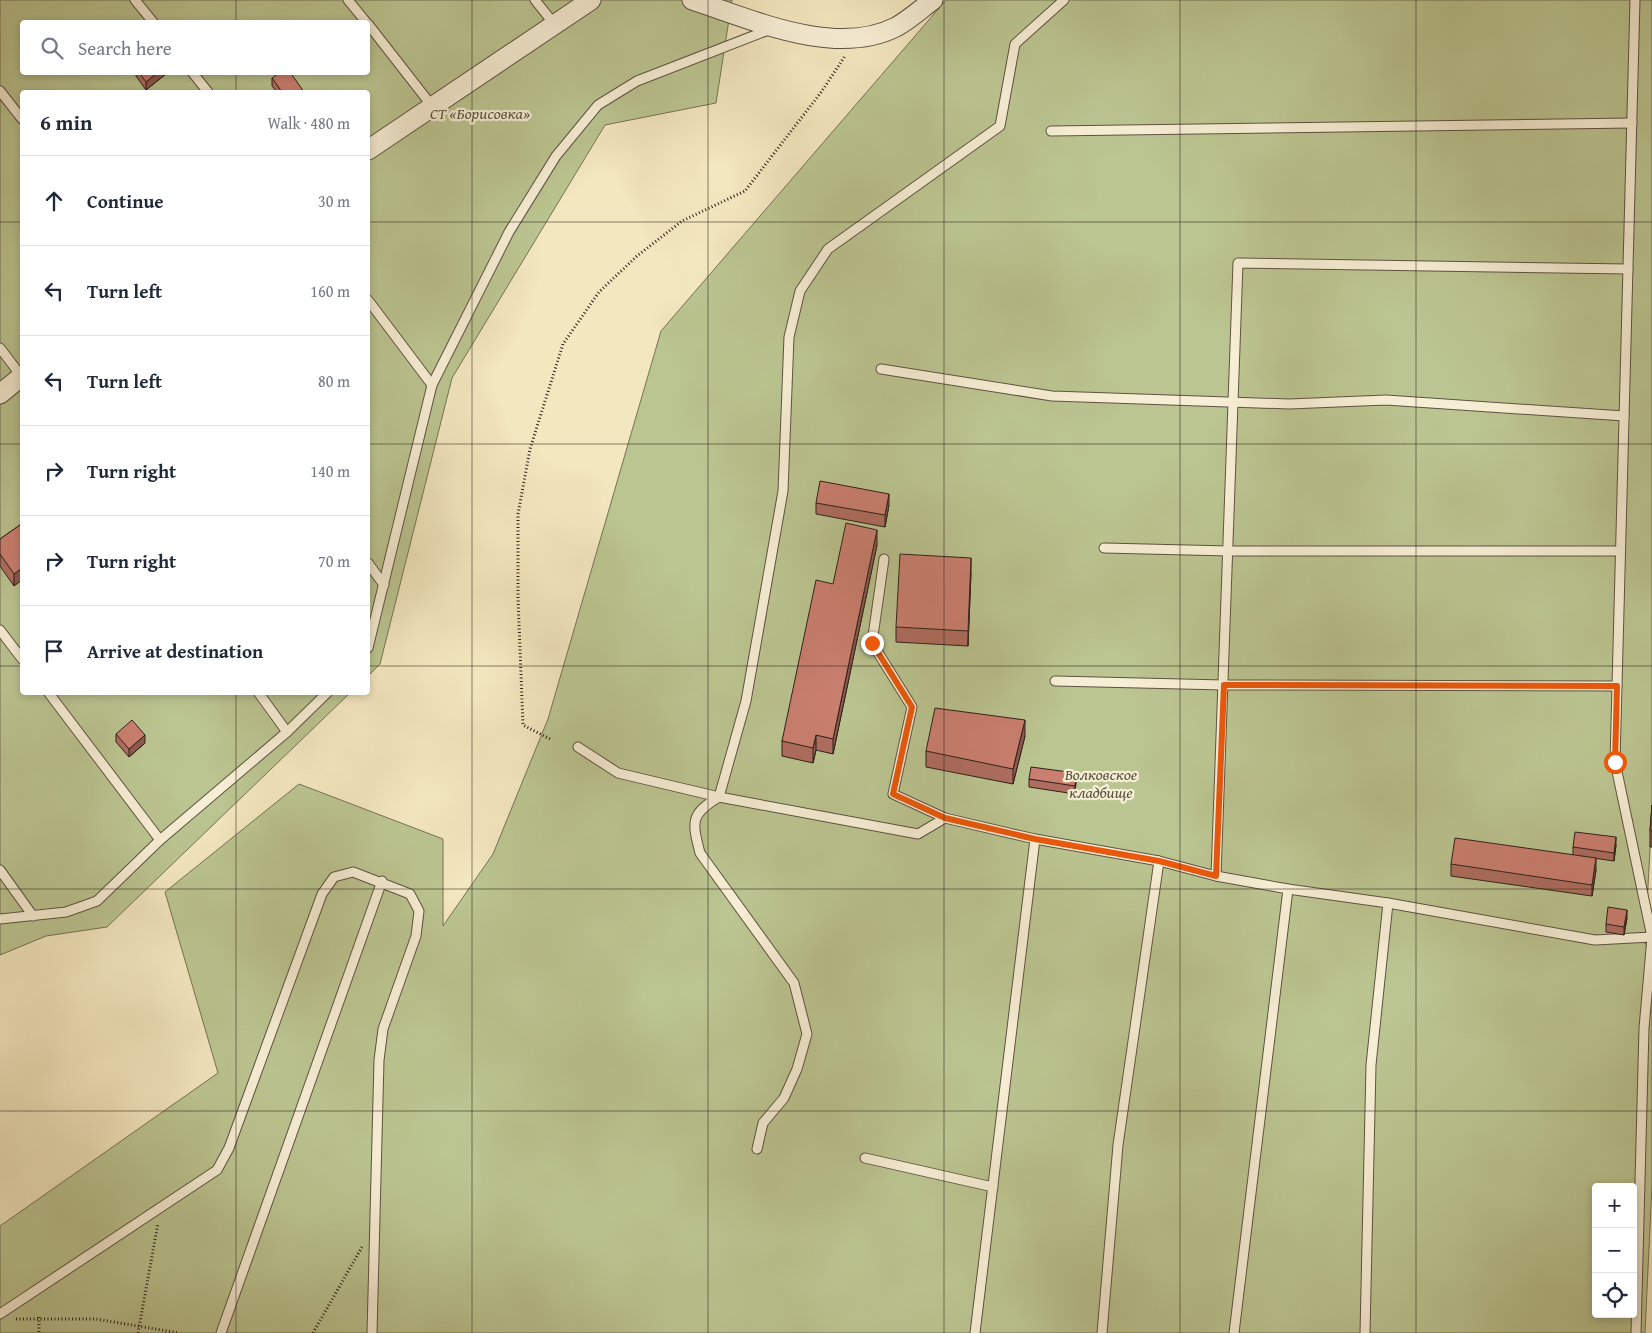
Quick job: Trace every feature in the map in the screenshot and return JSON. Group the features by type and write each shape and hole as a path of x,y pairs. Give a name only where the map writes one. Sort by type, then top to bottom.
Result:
{"street":[{"path":"370,149 591,0"},
{"path":"692,0 808,36 857,38 895,27 933,0"},
{"path":"0,394 20,378"}],"lane":[{"path":"135,0 151,20"},
{"path":"348,0 365,20"},
{"path":"535,0 555,25"},
{"path":"757,1149 763,1123 784,1098 797,1069 807,1034 794,982 700,853 694,828 701,808 719,797 746,702 783,491 789,338 800,291 828,249 1000,126 1015,44 1064,0"},
{"path":"1635,0 1615,762 1652,937 1644,1028 1636,1333"},
{"path":"370,27 432,106"},
{"path":"370,640 432,385 510,232 556,156 598,106 637,81 775,27"},
{"path":"194,75 206,90"},
{"path":"0,91 20,116"},
{"path":"1051,132 1632,123"},
{"path":"1216,876 1238,263 1628,269"},
{"path":"370,303 432,385"},
{"path":"0,348 20,373"},
{"path":"881,369 1052,396 1290,404 1386,400 1624,416"},
{"path":"1104,548 1229,551 1620,551"},
{"path":"884,559 872,643 912,707 893,794 945,818 1035,839 1159,861 1216,876 1288,889 1388,903 1595,940 1652,937"},
{"path":"370,566 384,585"},
{"path":"0,630 20,656"},
{"path":"1055,681 1224,685 1617,686"},
{"path":"50,695 160,840"},
{"path":"260,695 287,732"},
{"path":"0,919 66,912 97,901 160,840 287,732 325,695"},
{"path":"578,747 618,773 719,797 918,834 945,818"},
{"path":"975,1333 1035,839"},
{"path":"1102,1333 1118,1145 1159,861"},
{"path":"0,870 33,916"},
{"path":"0,1314 217,1170 229,1148 322,894 334,877 354,872 410,894 420,911 416,936 383,1029 379,1060 372,1333"},
{"path":"221,1333 382,882"},
{"path":"1234,1333 1288,889"},
{"path":"1364,1333 1371,1064 1388,903"},
{"path":"865,1158 993,1187"}],"path":[{"path":"550,739 523,725 518,598 518,514 530,449 563,344 599,292 637,256 682,221 746,191 822,91 857,38"},
{"path":"138,1333 162,1206"},
{"path":"312,1333 375,1224"},
{"path":"39,1317 39,1333"},
{"path":"10,1319 39,1317 96,1319 179,1333"}],"green space":[{"name":"СТ «Борисовка»","path":"0,0 732,0 716,103 605,125 452,378 380,664 370,674 370,90 20,90 20,695 348,695 107,927 46,936 0,955"},
{"name":"Волковское кладбище","path":"946,0 1652,0 1652,810 1645,944 1652,945 1652,1184 1645,1333 0,1333 0,1226 218,1073 165,892 299,784 443,839 443,926 493,854 548,719 661,331"}],"building":[{"path":"141,75 154,75 146,82"},
{"path":"276,75 292,75 303,90 281,90 272,78"},
{"path":"820,481 889,494 885,515 816,503"},
{"path":"846,523 877,530 833,739 816,735 813,748 782,741 816,580 833,584"},
{"path":"20,525 20,570 14,574 0,554 0,539"},
{"path":"900,554 971,558 968,631 896,627"},
{"path":"935,708 1025,720 1013,769 926,751"},
{"path":"132,720 145,735 129,749 116,734"},
{"path":"1031,767 1076,773 1075,786 1029,779"},
{"path":"1652,805 1652,831 1650,831"},
{"path":"1575,832 1616,837 1614,853 1573,847"},
{"path":"1455,838 1596,858 1592,885 1451,864"},
{"path":"1608,907 1627,910 1624,927 1606,924"}],"route":[{"path":"872,643 912,707 893,794 945,818 1035,839 1159,861 1216,876 1224,685 1617,686 1615,762"}]}
